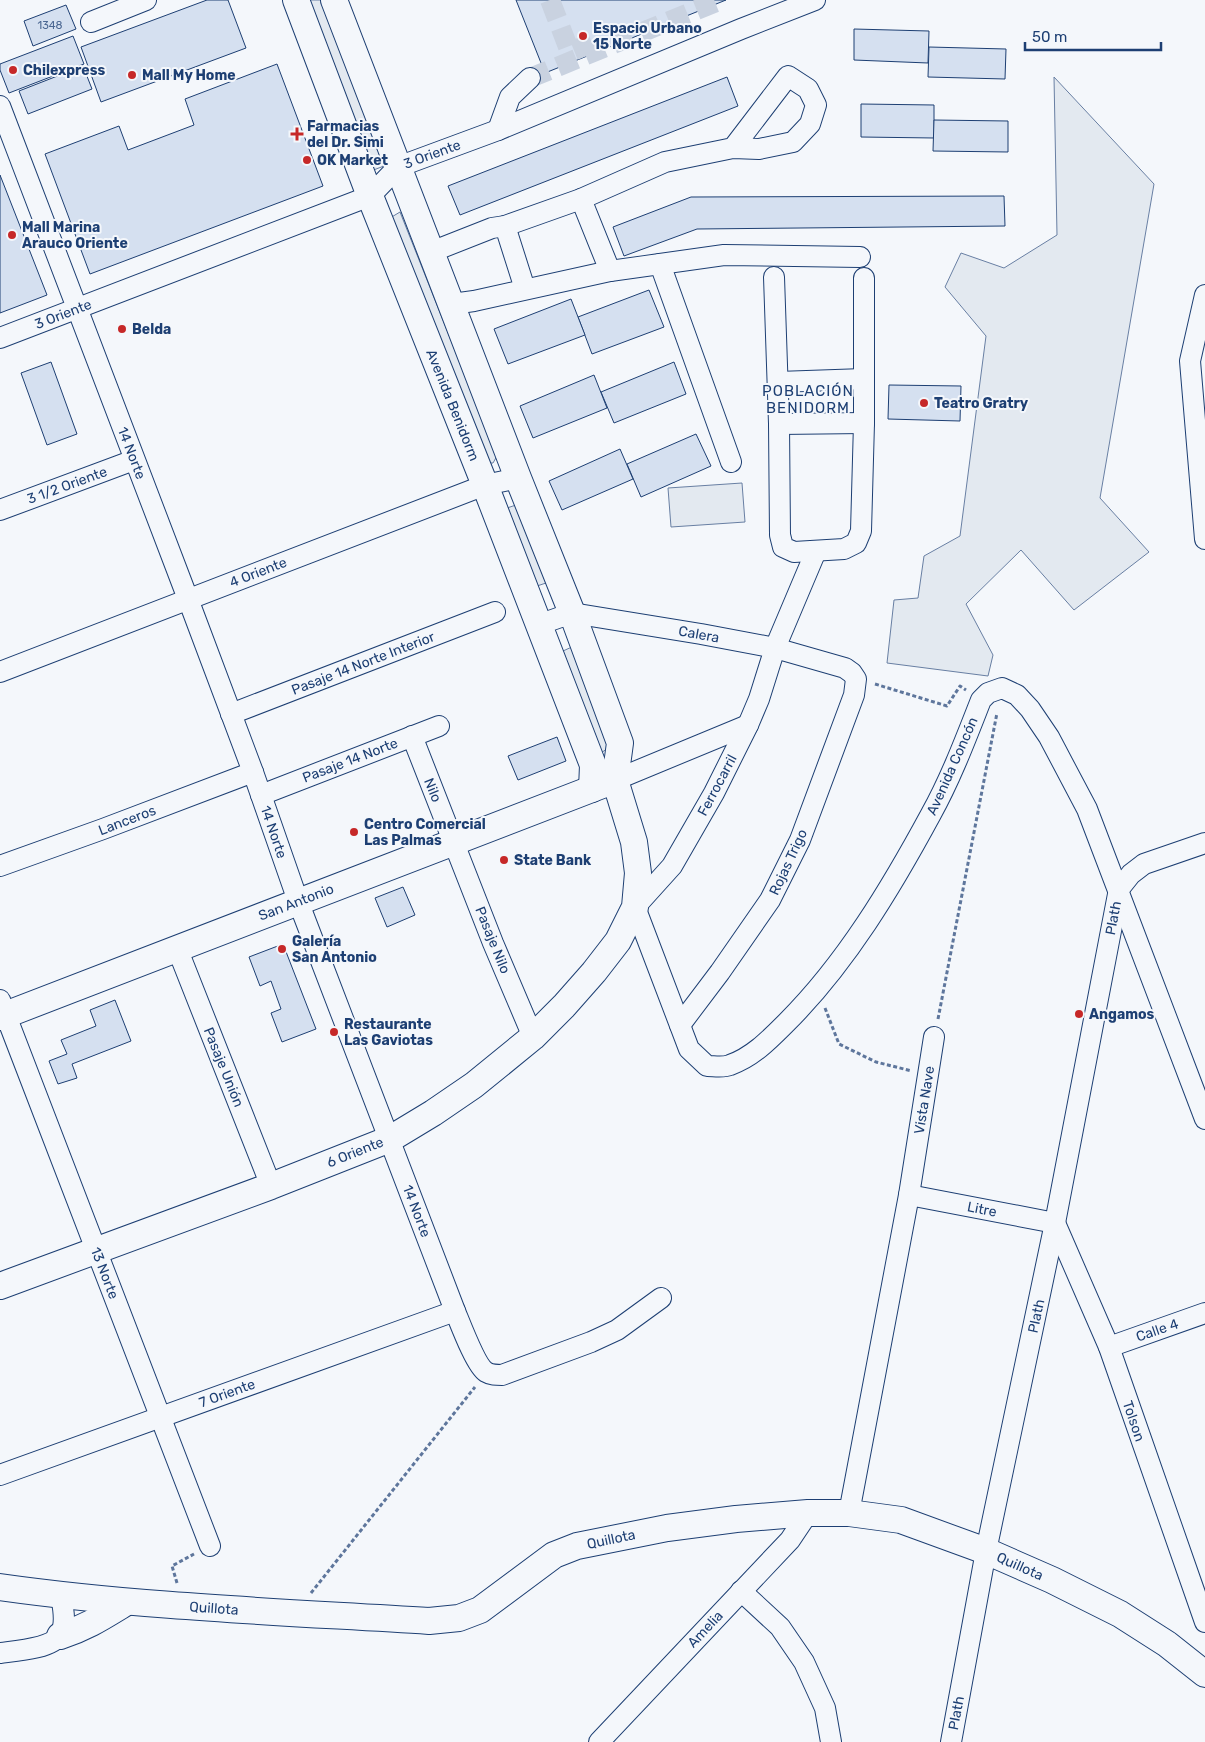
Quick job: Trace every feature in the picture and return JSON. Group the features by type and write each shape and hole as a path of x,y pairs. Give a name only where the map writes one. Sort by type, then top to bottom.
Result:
{"main road":[{"name":"Avenida Benidorm","path":"296,0 370,196 593,765 634,842 638,873 635,907"},
{"name":"Avenida Benidorm","path":"334,0 572,613 620,743 603,784"},
{"name":"San Antonio","path":"2,1011 177,948 454,843 603,784"},
{"name":"6 Oriente","path":"0,1286 271,1186 390,1139 466,1090 533,1037 594,972 618,941 635,907"},
{"name":"Quillota","path":"0,1587 61,1596 127,1602 429,1621 459,1618 480,1610 554,1555 577,1546 667,1528 736,1519 808,1513 849,1513 901,1520 986,1552 1052,1580 1120,1614 1167,1644 1205,1674"},
{"path":"60,1636 92,1624 127,1602"}],"street":[{"path":"90,22 146,0"},
{"name":"3 Oriente","path":"0,338 370,196 398,167 498,130 741,28 815,0"},
{"path":"498,130 510,97 530,78"},
{"name":"14 Norte","path":"0,106 253,772 298,901 455,1311 479,1365 486,1372"},
{"path":"432,252 492,228 505,226 580,199 665,162 733,148"},
{"path":"580,199 610,272"},
{"path":"505,226 525,289"},
{"path":"452,304 610,272 724,255 860,257"},
{"path":"660,264 731,462"},
{"path":"774,277 781,542 783,547 794,552 844,549 856,543 861,531 864,423 864,278"},
{"path":"1205,296 1190,362 1205,539"},
{"path":"778,382 864,379"},
{"path":"779,424 864,423"},
{"name":"3 1/2 Oriente","path":"0,510 134,460"},
{"name":"4 Oriente","path":"0,672 484,485 518,478"},
{"name":"Ferrocarril","path":"635,907 672,866 714,793 748,726 759,699 775,648 816,552"},
{"name":"Pasaje 14 Norte Interior","path":"231,714 495,612"},
{"name":"Calera","path":"538,625 572,613 701,634 775,648 845,668 856,679"},
{"name":"Rojas Trigo","path":"680,1025 770,900 800,840 854,695 856,679"},
{"path":"1002,688 1017,696 1030,709 1049,737 1087,809 1205,1119"},
{"name":"Avenida Concón","path":"635,907 689,1049 707,1066 728,1066 748,1057 772,1038 810,999 847,951 883,897 932,813 955,764 981,700 988,693 1002,688"},
{"name":"Pasaje 14 Norte","path":"261,794 439,726"},
{"path":"603,784 748,726"},
{"name":"Nilo","path":"412,736 454,843"},
{"name":"Lanceros","path":"0,866 253,772"},
{"name":"Pasaje Nilo","path":"454,843 493,943 533,1037"},
{"path":"1118,889 1131,874 1144,864 1205,844"},
{"name":"Plath","path":"951,1742 986,1552 1055,1223 1118,889"},
{"name":"Pasaje Unión","path":"177,948 271,1186"},
{"name":"13 Norte","path":"2,1011 210,1546"},
{"name":"Vista Nave","path":"849,1513 909,1195 934,1037"},
{"name":"Litre","path":"909,1195 1055,1223"},
{"name":"Tolson","path":"1055,1223 1108,1347 1205,1622"},
{"path":"486,1372 493,1375 502,1375 592,1342 617,1330 661,1298"},
{"name":"7 Oriente","path":"0,1475 455,1311"},
{"name":"Calle 4","path":"1108,1347 1205,1313"},
{"name":"Amelia","path":"599,1742 790,1540 808,1513"},
{"path":"741,1591 780,1627 804,1662 825,1708 832,1742"},
{"path":"0,1653 36,1647 50,1643 60,1636 64,1619 61,1596"}],"path":[{"path":"856,679 947,706 960,686 981,700"},
{"path":"934,1037 1002,688"},
{"path":"818,989 839,1044 876,1062 914,1071 916,1060 930,1062"},
{"path":"295,1614 486,1372"},
{"path":"184,1606 172,1566 210,1546"}],"shaded area":[{"path":"307,0 322,0 384,166 371,171"},
{"path":"1054,77 1154,184 1100,498 1149,552 1074,610 1021,550 966,604 993,655 988,676 887,663 894,600 918,598 924,556 960,536 986,336 945,287 961,253 1004,268 1057,235"},
{"path":"400,212 497,456 493,463 487,463 390,218"},
{"path":"742,483 745,522 671,527 668,488"},
{"path":"516,505 546,583 537,586 507,508"},
{"path":"574,646 611,746 601,753 563,651"}],"building":[{"name":"Mall My Home","path":"207,0 228,0 246,48 101,102 81,47"},
{"name":"Espacio Urbano 15 Norte","path":"516,0 726,0 545,73"},
{"path":"66,5 76,29 33,46 24,21"},
{"path":"854,29 929,31 928,63 854,60"},
{"path":"73,36 84,64 9,93 0,70 0,64"},
{"path":"929,47 1006,49 1005,79 928,77"},
{"path":"277,64 323,186 90,274 45,154 119,126 128,150 194,125 185,99"},
{"path":"83,66 92,89 28,114 19,91"},
{"path":"727,77 738,106 460,215 448,186"},
{"path":"861,104 934,105 934,138 861,137"},
{"path":"934,120 1008,121 1008,152 933,151"},
{"name":"Mall Marina Arauco Oriente","path":"0,175 47,295 0,313"},
{"path":"1004,196 1005,226 697,229 624,256 613,227 691,197"},
{"path":"649,290 664,327 592,354 578,317"},
{"path":"571,299 585,335 508,364 494,329"},
{"path":"51,362 77,434 47,445 21,373"},
{"path":"674,362 686,394 614,423 601,392"},
{"path":"594,375 607,408 533,438 520,406"},
{"name":"Teatro Gratry","path":"889,385 961,386 960,421 888,419"},
{"path":"696,434 711,466 641,497 627,464"},
{"path":"620,449 633,479 562,510 549,481"},
{"path":"557,737 566,761 518,780 508,756"},
{"path":"403,887 415,915 387,927 375,898"},
{"path":"283,944 316,1029 282,1042 271,1013 281,1009 271,981 260,986 249,957"},
{"path":"115,1000 131,1041 72,1064 77,1078 58,1084 49,1061 67,1054 61,1040 96,1026 90,1010"}],"tunnel":[{"path":"550,0 570,52 592,43"},
{"path":"530,78 721,0"}],"place":[{"name":"Espacio Urbano 15 Norte","path":"583,36"},
{"name":"Chilexpress","path":"13,70"},
{"name":"Mall My Home","path":"132,75"},
{"name":"Farmacias del Dr. Simi","path":"297,134"},
{"name":"OK Market","path":"307,160"},
{"name":"Mall Marina Arauco Oriente","path":"12,235"},
{"name":"Belda","path":"122,329"},
{"name":"Teatro Gratry","path":"924,403"},
{"name":"Centro Comercial Las Palmas","path":"354,832"},
{"name":"State Bank","path":"504,860"},
{"name":"Galería San Antonio","path":"282,949"},
{"name":"Angamos","path":"1079,1014"},
{"name":"Restaurante Las Gaviotas","path":"334,1032"}],"district":[{"name":"POBLACIÓN BENIDORM","path":"808,400"}]}
